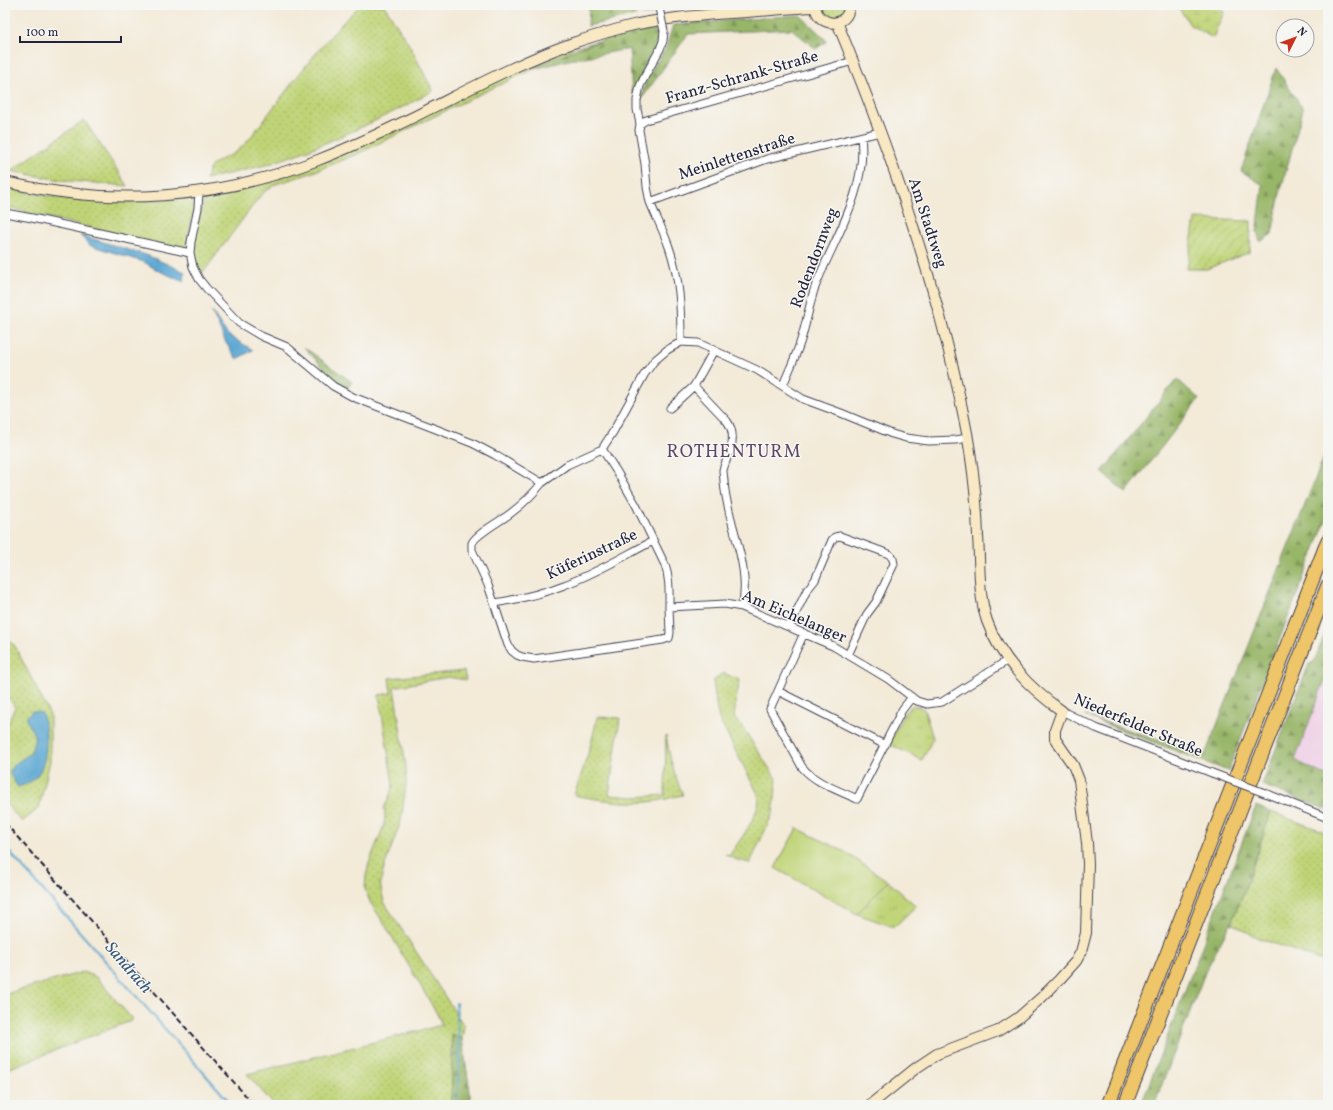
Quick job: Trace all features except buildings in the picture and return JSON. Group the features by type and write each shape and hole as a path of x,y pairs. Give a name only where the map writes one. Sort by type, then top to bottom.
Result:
{"highway":[{"path":"1108,1105 1328,540"},
{"path":"1125,1105 1328,585"}],"street":[{"path":"5,182 64,193 107,197 157,197 199,192 264,178 318,160 396,125 475,86 554,50 636,24 693,16 815,6 817,14 823,20 830,23 843,19 848,13 849,5"},
{"path":"658,7 664,31 663,40 638,93 637,109 645,164 646,187 650,202 670,248 676,269 681,302 681,342"},
{"name":"Am Stadtweg","path":"837,22 880,132 907,208 933,291 957,381 968,438"},
{"name":"Franz-Schrank-Straße","path":"640,124 654,118 853,61"},
{"name":"Meinlettenstraße","path":"650,202 767,159 880,132"},
{"name":"Rodendornweg","path":"783,386 801,341 815,289 860,177 862,162 861,137"},
{"path":"199,192 190,253 193,267 199,279 239,323 261,336 287,347 321,376 353,397 472,443 542,483"},
{"path":"5,213 190,253"},
{"path":"602,448 636,505 668,573 670,633 668,638 663,640 539,658 528,659 517,655 508,645 495,603 472,550 472,543 477,537 521,505 542,483 567,465 602,448 613,432 644,375 654,360 681,342 698,343 714,350 757,370 803,399 841,412 876,429 906,438 924,440 968,438"},
{"path":"670,408 694,386 714,350"},
{"path":"694,386 731,426 732,433 730,453 723,469 727,498 744,571 745,588 742,608"},
{"name":"Niederfelder Straße","path":"968,438 976,503 980,585 984,608 993,635 1008,660 1038,693 1062,711 1096,728 1328,818"},
{"path":"789,627 807,590 815,580 832,540 836,537 840,536 889,554 893,559 894,564 876,602 867,614 848,655"},
{"name":"Küferinstraße","path":"495,603 534,595 564,586 653,541"},
{"name":"Am Eichelanger","path":"669,607 725,604 742,608 804,633 848,655 888,679 918,701 927,704 942,702 1008,660"},
{"path":"804,633 770,709 807,774 857,799 902,710 912,697"},
{"path":"778,690 884,745"},
{"path":"870,1105 916,1068 937,1054 998,1030 1018,1018 1059,980 1076,961 1081,952 1086,928 1088,864 1087,843 1079,780 1073,765 1055,739 1055,730 1062,711"}],"shaded area":[{"path":"1328,671 1328,777 1295,760"}],"green space":[{"path":"360,5 384,5 410,46 433,91 373,122 311,149 269,164 206,179 210,168 217,161 236,152 247,142 330,36"},
{"path":"589,5 636,5 636,15 588,26"},
{"path":"641,5 653,5 655,9 651,10 652,14 642,14"},
{"path":"818,5 845,5 845,9 839,18 825,18"},
{"path":"1177,5 1216,5 1224,12 1213,38 1190,25"},
{"path":"800,15 827,41 816,49 792,29 688,34 640,101 648,76 666,48 673,25"},
{"path":"654,27 655,32 659,32 658,46 639,79 636,92 632,93 629,49 569,60 534,69 533,67 623,34"},
{"path":"598,41 534,67 534,69 355,155 308,174 276,184 260,196 205,270 202,272 199,271 194,256 194,243 199,216 207,196 269,181 300,171 522,67 556,53"},
{"path":"1276,68 1303,109 1280,193 1272,234 1260,242 1257,231 1263,185 1241,171"},
{"path":"84,120 128,186 60,180 11,171"},
{"path":"5,187 49,196 93,201 186,198 191,200 195,205 186,247 183,250 5,206"},
{"path":"1195,219 1251,221 1250,252 1207,269 1187,269"},
{"path":"304,347 352,382 345,391"},
{"path":"1177,379 1199,399 1126,493 1102,472"},
{"path":"1328,447 1328,515 1228,771 1085,716 1205,755"},
{"path":"1328,626 1328,671 1295,760 1328,777 1328,810 1262,785 1309,664 1314,662"},
{"path":"5,637 15,646 50,715 50,761 39,808 22,822 5,803 5,730 15,707 5,693"},
{"path":"464,671 466,680 448,677 394,687 406,767 406,785 401,821 385,865 380,884 384,902 464,1026 462,1039 452,1034 452,1084 450,1105 274,1105 247,1074 442,1025 385,925 370,902 365,889 369,863 384,825 384,808 393,785 379,695 391,693 389,678"},
{"path":"723,673 740,680 734,718 741,725 777,780 773,813 750,863 737,860 729,856 754,817 759,801 758,794 720,721 717,711 713,681"},
{"path":"913,705 924,709 933,738 922,760 889,744 905,712"},
{"path":"597,717 620,718 609,795 634,797 665,795 666,736 677,780 683,795 646,802 625,802 574,795 590,747"},
{"path":"1256,806 1271,812 1244,892 1231,923 1206,970 1154,1105 1141,1105"},
{"path":"1271,812 1328,833 1328,963 1258,938 1231,923 1244,892"},
{"path":"797,828 845,852 888,881 857,914 775,868"},
{"path":"888,881 916,906 894,927 857,914"},
{"path":"83,972 96,977 133,1020 5,1070 5,994"},
{"path":"452,1034 462,1039 470,1092 470,1105 450,1105 452,1084"}],"water":[{"path":"80,235 149,256 185,272 184,282 157,270 144,262 89,245"},
{"path":"212,312 228,335 253,350 237,359 226,343"},
{"path":"32,711 42,713 44,720 46,744 44,761 42,768 32,781 18,787 9,773 15,764 31,753 35,737 26,718"}],"waterway":[{"name":"Sandrach","path":"5,847 232,1105"},
{"path":"456,1003 460,1061 456,1105"}],"railway":[{"path":"5,823 254,1105"}],"district":[{"name":"ROTHENTURM","path":"734,452"}]}
